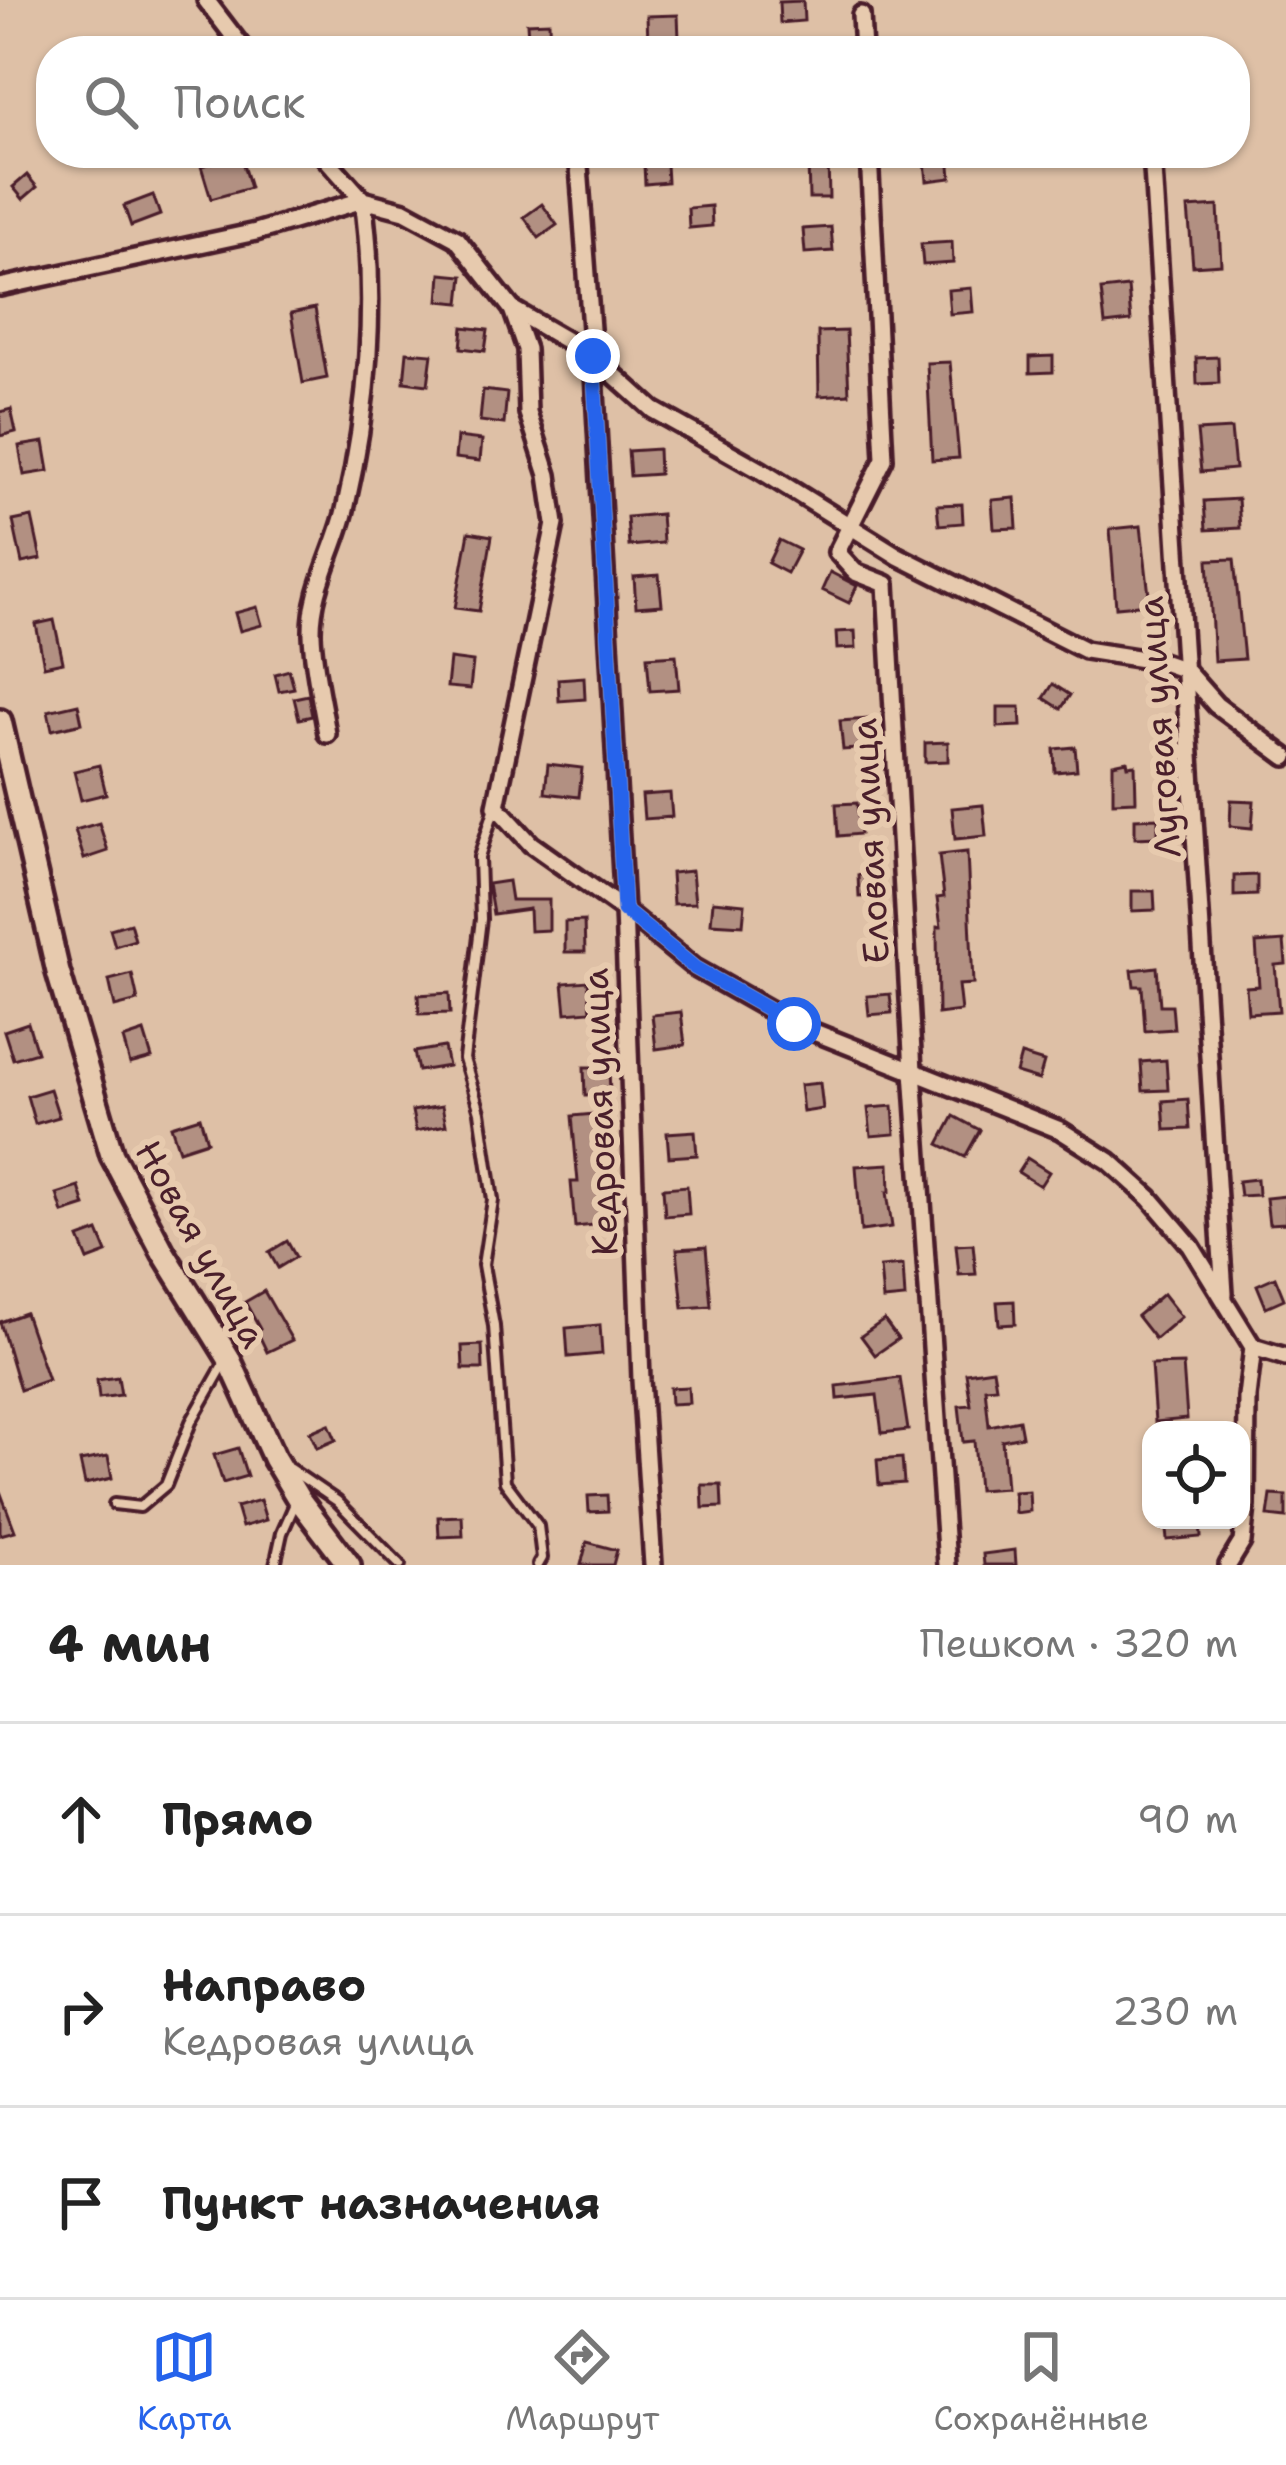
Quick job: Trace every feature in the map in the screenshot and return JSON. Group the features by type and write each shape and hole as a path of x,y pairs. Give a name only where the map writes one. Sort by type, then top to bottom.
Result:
{"street":[{"path":"206,0 234,36"},
{"path":"861,15 862,36"},
{"path":"327,734 312,632 317,586 344,514 366,376 369,245 363,200 334,168"},
{"name":"Кедровая улица","path":"579,168 624,910 639,1334 653,1565"},
{"path":"869,168 884,459 837,551 855,572 886,584 898,556"},
{"name":"Луговая улица","path":"1153,168 1225,1297"},
{"path":"0,287 256,232 363,200 405,211 457,239 512,308 526,349 528,413 548,475 555,524 496,806 531,844 695,968 794,1024 1060,1130 1109,1161 1150,1198 1191,1246 1253,1347 1242,1542 1228,1565"},
{"path":"512,308 593,356 653,410 898,556 1085,650 1185,670 1216,706 1286,757"},
{"name":"Еловая улица","path":"886,584 947,1565"},
{"name":"Новая улица","path":"0,721 58,971 112,1156 228,1358 274,1459 349,1565"},
{"path":"1253,1347 1286,1357"}],"lane":[{"path":"496,806 479,857 481,919 464,1059 479,1112 493,1200 483,1265 494,1326 505,1482 538,1526 542,1558 538,1565"},
{"path":"114,1504 140,1507 166,1485 191,1421 228,1358"},
{"path":"274,1459 337,1501 400,1565"},
{"path":"274,1565 281,1533 298,1498"}],"building":[{"path":"803,1 804,21 780,23 779,2"},
{"path":"678,15 679,36 648,36 647,16"},
{"path":"549,22 550,36 528,36 527,23"},
{"path":"202,168 244,168 250,188 211,199"},
{"path":"644,168 666,168 667,182 645,184"},
{"path":"808,168 828,168 829,198 809,198"},
{"path":"926,168 950,168 951,178 927,181"},
{"path":"27,175 37,187 23,199 13,187"},
{"path":"153,195 160,215 131,226 124,206"},
{"path":"542,204 557,225 539,238 524,217"},
{"path":"711,206 712,226 689,228 688,208"},
{"path":"1218,206 1221,264 1193,266 1188,208"},
{"path":"831,227 833,251 805,253 803,229"},
{"path":"952,242 953,263 923,265 921,244"},
{"path":"441,274 463,276 460,303 439,301"},
{"path":"1128,287 1131,321 1105,324 1101,290"},
{"path":"971,288 973,312 950,314 948,290"},
{"path":"315,308 327,378 303,383 291,313"},
{"path":"463,327 488,330 485,351 461,348"},
{"path":"846,331 849,394 819,396 818,332"},
{"path":"407,352 432,354 428,385 404,382"},
{"path":"1053,356 1053,372 1030,373 1030,357"},
{"path":"1218,357 1219,383 1197,384 1196,358"},
{"path":"950,362 959,458 932,460 927,363"},
{"path":"483,390 507,393 504,424 480,421"},
{"path":"11,409 16,432 0,436 0,412"},
{"path":"1231,429 1235,469 1201,472 1197,431"},
{"path":"457,437 482,440 480,461 455,458"},
{"path":"44,442 49,471 24,475 19,446"},
{"path":"658,449 659,474 630,476 628,451"},
{"path":"1015,498 1017,528 994,529 992,500"},
{"path":"1238,499 1240,528 1206,530 1204,501"},
{"path":"962,504 963,523 939,525 937,505"},
{"path":"661,514 663,543 629,546 627,517"},
{"path":"32,517 41,559 22,563 13,521"},
{"path":"1141,526 1150,604 1116,607 1110,529"},
{"path":"469,532 492,536 479,611 455,608"},
{"path":"779,540 799,550 787,573 768,563"},
{"path":"1234,559 1244,659 1214,661 1208,560"},
{"path":"830,572 857,586 849,603 822,590"},
{"path":"659,575 662,605 636,607 634,577"},
{"path":"257,607 262,625 240,631 235,613"},
{"path":"54,620 63,662 44,666 36,624"},
{"path":"855,631 856,648 837,649 836,632"},
{"path":"676,655 679,689 650,691 647,657"},
{"path":"450,659 473,662 470,689 447,687"},
{"path":"289,670 294,688 279,691 275,674"},
{"path":"584,677 585,699 559,701 558,679"},
{"path":"1053,684 1070,695 1061,709 1044,698"},
{"path":"308,695 312,716 299,719 294,698"},
{"path":"78,704 82,723 52,730 48,711"},
{"path":"998,707 1020,707 1021,726 998,727"},
{"path":"869,719 871,748 843,750 840,721"},
{"path":"948,742 948,761 925,762 925,743"},
{"path":"1075,747 1077,770 1055,772 1054,749"},
{"path":"1127,761 1128,766 1135,765 1136,801 1113,802 1113,764"},
{"path":"548,764 582,768 579,797 545,793"},
{"path":"99,765 106,794 81,800 74,771"},
{"path":"670,793 672,817 644,819 642,795"},
{"path":"1231,800 1254,801 1252,828 1230,826"},
{"path":"857,803 860,834 838,836 836,804"},
{"path":"983,805 986,836 955,839 952,808"},
{"path":"1158,818 1158,837 1135,838 1135,819"},
{"path":"99,823 108,851 84,859 75,830"},
{"path":"967,852 973,984 958,985 961,1011 938,1014 937,927 941,927 937,898 944,897 939,855"},
{"path":"692,871 695,903 673,904 671,873"},
{"path":"882,874 883,896 859,897 858,875"},
{"path":"1257,875 1257,895 1234,896 1234,876"},
{"path":"508,881 511,900 549,900 549,930 530,931 529,909 493,914 488,884"},
{"path":"1132,891 1154,891 1155,910 1132,911"},
{"path":"713,901 745,904 743,925 711,923"},
{"path":"584,921 585,952 565,952 565,922"},
{"path":"130,923 135,940 115,946 110,929"},
{"path":"1284,941 1286,964 1275,965 1279,1011 1248,1013 1246,987 1259,986 1256,943"},
{"path":"1157,967 1160,1005 1172,1005 1174,1029 1145,1031 1142,986 1134,986 1132,970"},
{"path":"132,974 138,1001 115,1007 109,980"},
{"path":"588,981 591,1011 566,1013 563,983"},
{"path":"449,993 450,1013 419,1014 418,995"},
{"path":"890,994 892,1013 869,1015 867,996"},
{"path":"681,1012 685,1045 656,1049 652,1015"},
{"path":"28,1023 37,1052 13,1059 4,1031"},
{"path":"144,1032 152,1058 130,1064 123,1039"},
{"path":"444,1047 448,1066 418,1071 414,1052"},
{"path":"1021,1055 1044,1062 1039,1080 1016,1073"},
{"path":"1166,1060 1168,1090 1143,1091 1141,1062"},
{"path":"584,1067 609,1067 610,1096 585,1096"},
{"path":"820,1083 823,1109 803,1112 800,1085"},
{"path":"50,1089 59,1117 35,1124 27,1096"},
{"path":"1188,1099 1190,1129 1165,1130 1163,1101"},
{"path":"442,1106 446,1125 416,1131 412,1111"},
{"path":"893,1106 895,1134 871,1136 868,1108"},
{"path":"595,1114 603,1224 575,1227 571,1182 578,1182 572,1116"},
{"path":"954,1116 980,1130 965,1157 939,1144"},
{"path":"200,1117 207,1141 179,1150 171,1126"},
{"path":"695,1131 697,1155 669,1157 667,1133"},
{"path":"1027,1158 1049,1172 1040,1186 1018,1172"},
{"path":"889,1164 892,1227 861,1231 856,1166"},
{"path":"1257,1179 1258,1195 1240,1196 1238,1181"},
{"path":"687,1186 689,1214 665,1216 663,1188"},
{"path":"79,1187 85,1206 63,1213 57,1194"},
{"path":"1286,1196 1286,1223 1269,1224 1266,1198"},
{"path":"98,1231 107,1253 88,1260 79,1238"},
{"path":"287,1241 296,1257 278,1268 269,1252"},
{"path":"973,1244 976,1274 959,1275 956,1245"},
{"path":"706,1247 711,1306 683,1308 677,1249"},
{"path":"903,1265 905,1298 883,1300 880,1267"},
{"path":"1275,1277 1284,1299 1266,1307 1257,1285"},
{"path":"264,1291 292,1340 267,1352 245,1302"},
{"path":"1163,1294 1181,1317 1155,1339 1137,1316"},
{"path":"1014,1301 1015,1324 999,1325 997,1302"},
{"path":"25,1313 48,1380 20,1390 0,1322"},
{"path":"884,1320 898,1339 875,1355 861,1336"},
{"path":"600,1325 602,1354 568,1357 566,1328"},
{"path":"482,1345 483,1369 463,1369 462,1346"},
{"path":"1183,1364 1187,1419 1155,1421 1151,1365"},
{"path":"993,1369 996,1387 985,1388 989,1426 1019,1420 1022,1436 1002,1440 1006,1488 978,1490 974,1441 963,1442 959,1406 971,1405 966,1373"},
{"path":"118,1377 121,1395 99,1398 97,1380"},
{"path":"900,1378 908,1430 882,1433 877,1395 838,1399 837,1386"},
{"path":"688,1387 689,1403 671,1404 670,1388"},
{"path":"329,1424 336,1440 317,1448 310,1432"},
{"path":"238,1448 247,1476 223,1483 214,1455"},
{"path":"108,1456 112,1478 85,1484 80,1461"},
{"path":"902,1458 904,1483 879,1485 877,1460"},
{"path":"702,1485 721,1485 722,1507 703,1508"},
{"path":"0,1491 15,1531 0,1535"},
{"path":"1029,1491 1030,1511 1015,1513 1014,1492"},
{"path":"607,1495 608,1511 589,1512 588,1496"},
{"path":"1271,1495 1286,1496 1286,1518 1268,1516"},
{"path":"260,1500 266,1520 242,1527 236,1507"},
{"path":"462,1516 463,1536 439,1537 438,1517"},
{"path":"1166,1529 1201,1529 1201,1537 1167,1540"},
{"path":"587,1542 617,1550 613,1565 581,1565"},
{"path":"1015,1550 1016,1565 984,1565 983,1554"}],"route":[{"path":"593,356 624,910 695,968 794,1024"}]}
